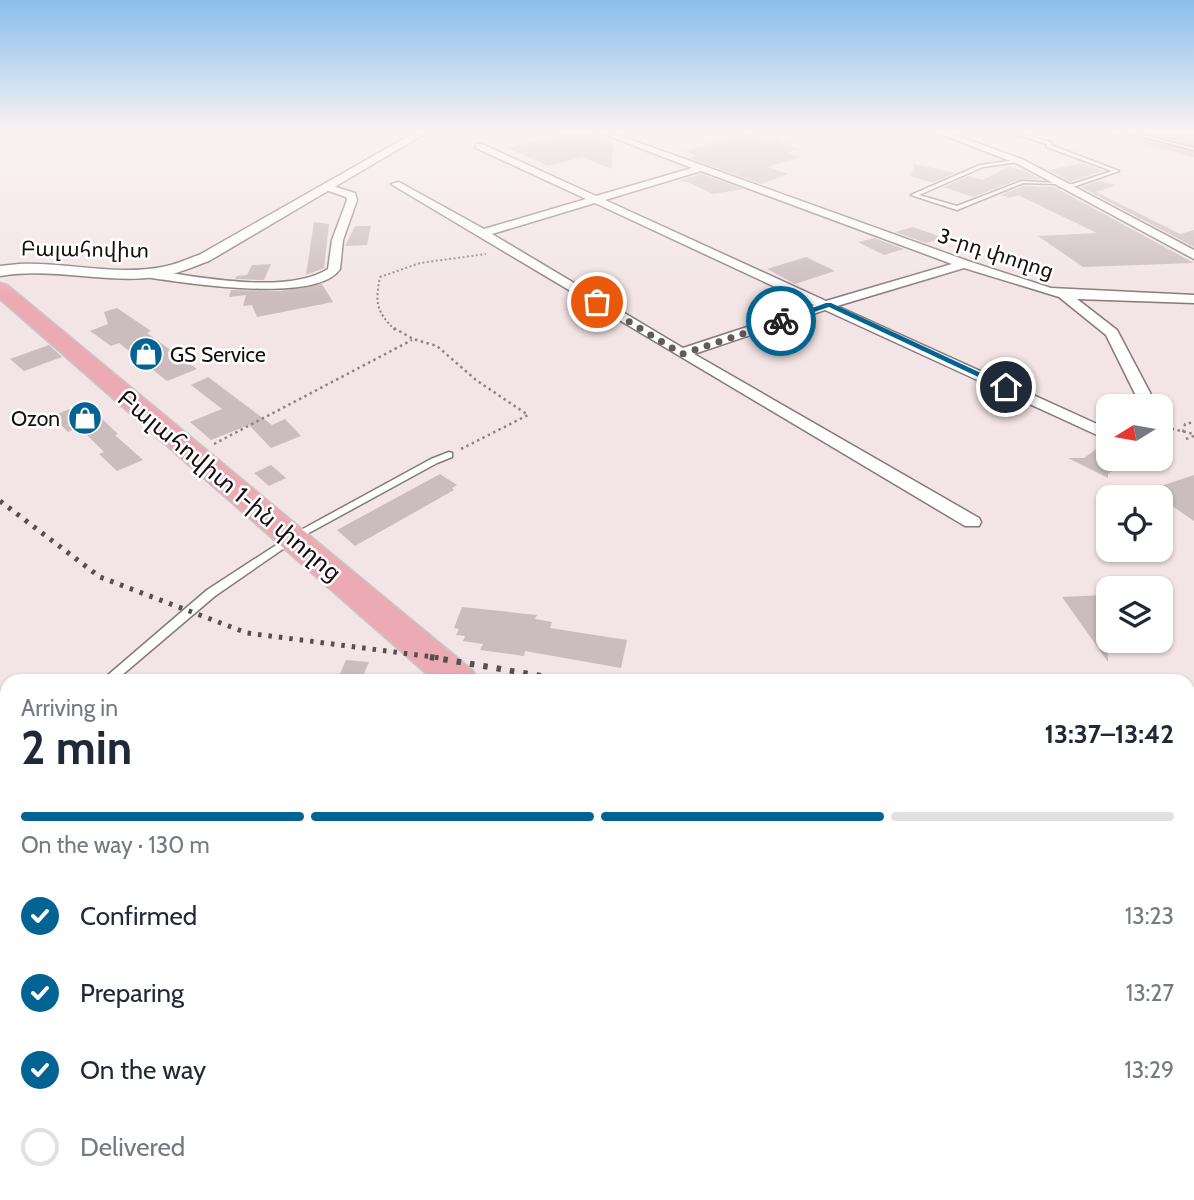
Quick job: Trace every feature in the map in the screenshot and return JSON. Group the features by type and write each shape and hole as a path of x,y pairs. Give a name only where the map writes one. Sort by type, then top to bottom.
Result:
{"main road":[{"name":"Բալահովիտ 1-ին փողոց","path":"0,289 452,674"}],"street":[{"path":"400,186 972,522"},
{"path":"567,186 1096,429"},
{"path":"483,233 640,186"},
{"name":"3-րդ փողոց","path":"751,186 964,264 1049,292 1194,299"},
{"path":"1060,186 1194,255"},
{"name":"Բալահովիտ","path":"0,271 37,267 150,274 173,270 204,258 326,187"},
{"path":"150,274 221,284 300,282 324,277 332,272 340,230 352,200 351,195 326,187"},
{"path":"682,354 964,264"},
{"path":"1063,294 1112,333 1143,394"}],"lane":[{"path":"935,186 914,195 957,208 1012,186"},
{"path":"115,674 211,593 293,538 449,455"}],"path":[{"path":"449,455 528,415 476,380 437,346 398,332 381,316 376,297 380,277 420,263 512,250"},
{"path":"193,453 237,434 412,339"},
{"path":"1183,432 1185,424 1194,422"},
{"path":"1173,429 1194,435"},
{"path":"1186,439 1194,435"}],"building":[{"path":"696,186 735,186 743,189 713,194"},
{"path":"946,186 1002,186 973,197 944,187"},
{"path":"1023,186 1054,187 1194,263 1083,267 1038,236 1097,233 1018,195 1009,198 1001,195"},
{"path":"1113,186 1096,192 1180,234 1194,230 1194,247 1081,187"},
{"path":"314,222 329,224 324,268 306,275"},
{"path":"355,226 371,226 367,245 345,246"},
{"path":"913,227 944,238 926,243 895,232"},
{"path":"874,238 904,249 884,255 858,242"},
{"path":"806,257 835,271 795,284 767,269"},
{"path":"271,264 264,280 235,279 237,276 247,275 252,265"},
{"path":"322,284 333,302 257,317 252,305 243,306 246,295 229,297 231,290 280,291"},
{"path":"117,308 151,331 147,333 197,369 167,381 119,343 111,346 90,331 108,324 104,312"},
{"path":"49,345 62,357 24,371 10,359"},
{"path":"208,377 272,425 285,419 301,436 271,448 249,425 211,440 190,422 222,409 191,385"},
{"path":"85,403 143,460 117,471 99,454 104,452 79,427 68,432 52,416"},
{"path":"1096,449 1096,471 1112,471 1108,478 1068,458 1084,458"},
{"path":"271,465 286,478 269,486 254,473"},
{"path":"440,474 457,485 452,488 454,490 355,546 337,530"},
{"path":"1194,475 1194,521 1173,507 1173,485 1164,485"},
{"path":"1096,595 1096,645 1062,597"},
{"path":"462,607 537,615 535,619 552,622 550,628 627,640 621,668 525,651 524,656 480,650 483,644 463,641 465,636 456,635 459,629 454,628"},
{"path":"346,660 369,662 364,674 340,674"}],"railway":[{"path":"0,501 100,577 247,633 441,658"},
{"path":"430,657 530,674"}],"way so far":[{"path":"597,302 682,354 781,321"}],"place":[{"name":"GS Service","path":"146,354"},
{"name":"Ozon","path":"85,418"}],"route":[{"path":"781,321 829,305 1006,387"}]}
